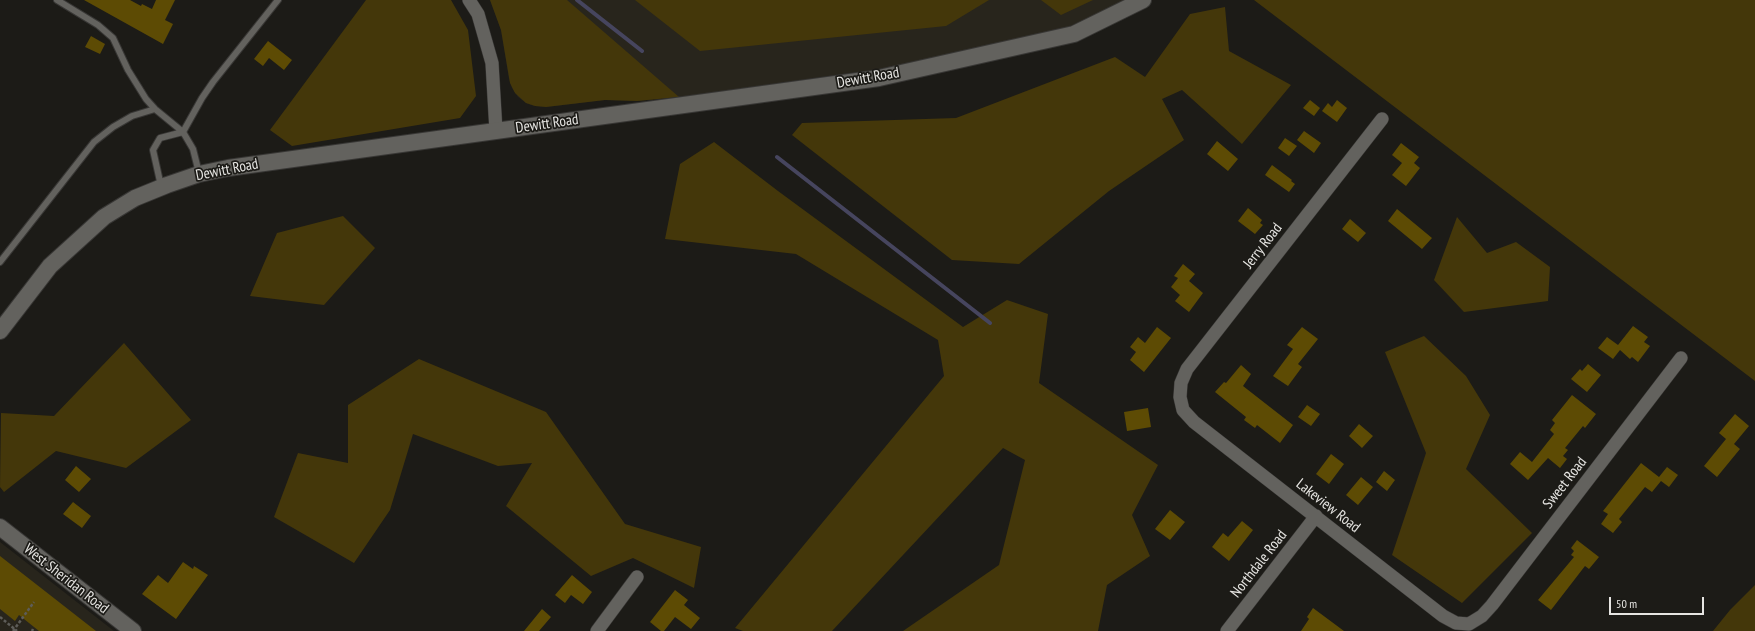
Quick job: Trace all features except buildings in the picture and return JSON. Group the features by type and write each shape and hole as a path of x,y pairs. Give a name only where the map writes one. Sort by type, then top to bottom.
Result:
{"street":[{"path":"469,0 478,14 492,63 496,131"},
{"name":"Dewitt Road","path":"0,331 50,266 104,217 135,198 199,174 228,168 879,78 1074,34 1143,0"},
{"name":"Jerry Road","path":"1180,397 1181,383 1187,369 1382,119"},
{"name":"Sweet Road","path":"1469,624 1482,616 1492,605 1681,358"},
{"name":"Lakeview Road","path":"1180,397 1183,410 1194,422 1443,616 1456,623 1469,624"},
{"name":"Northdale Road","path":"1227,631 1316,516"},
{"name":"West Sheridan Road","path":"0,526 133,631"},
{"path":"597,631 638,577"}],"lane":[{"path":"57,0 98,25 113,38 128,70 146,99 155,109 183,132 193,149 199,174"},
{"path":"161,187 153,150 160,138 183,132 202,98 213,82 278,0"},
{"path":"0,262 94,142 113,127 132,116 155,109"}],"path":[{"path":"13,630 34,602"},
{"path":"0,617 13,630 17,631"}],"shaded area":[{"path":"366,0 451,0 468,30 476,96 460,118 292,146 270,130"},
{"path":"490,0 1132,0 1092,18 1056,31 935,61 679,97 637,101 605,100 546,107 526,103 518,97 512,88 509,79 501,30"},
{"path":"490,0 567,0 679,97 637,101 605,100 546,107 526,103 515,93 510,83 501,30"},
{"path":"635,0 989,0 946,26 700,51"},
{"path":"1041,0 1093,0 1061,15"},
{"path":"1254,0 1755,0 1755,381"},
{"path":"1225,7 1229,51 1291,85 1242,144 1182,90 1162,99 1184,140 1109,191 1019,264 952,260 792,135 802,123 956,118 1115,57 1145,77 1190,14"},
{"path":"714,142 963,327 1007,300 1048,314 1039,383 1158,465 1132,515 1150,556 1107,585 1098,631 903,631 999,565 1025,460 1003,448 832,631 743,631 735,628 944,376 938,340 796,254 665,239 680,164"},
{"path":"343,216 375,248 324,305 250,296 277,233"},
{"path":"1457,217 1487,253 1516,242 1550,267 1548,301 1464,312 1434,280"},
{"path":"1424,336 1466,376 1490,415 1466,469 1532,533 1462,603 1392,555 1426,453 1385,352"},
{"path":"124,343 191,420 126,468 56,451 4,492 0,487 1,413 54,416"},
{"path":"419,359 546,412 625,524 701,547 694,588 633,558 591,576 506,506 532,463 498,466 413,434 390,510 354,563 274,517 298,453 348,463 348,405"},
{"path":"0,542 114,631 0,631"},
{"path":"1755,585 1755,631 1713,631 1730,610"}],"waterway":[{"path":"577,0 642,51"},
{"path":"777,157 990,323"}]}
